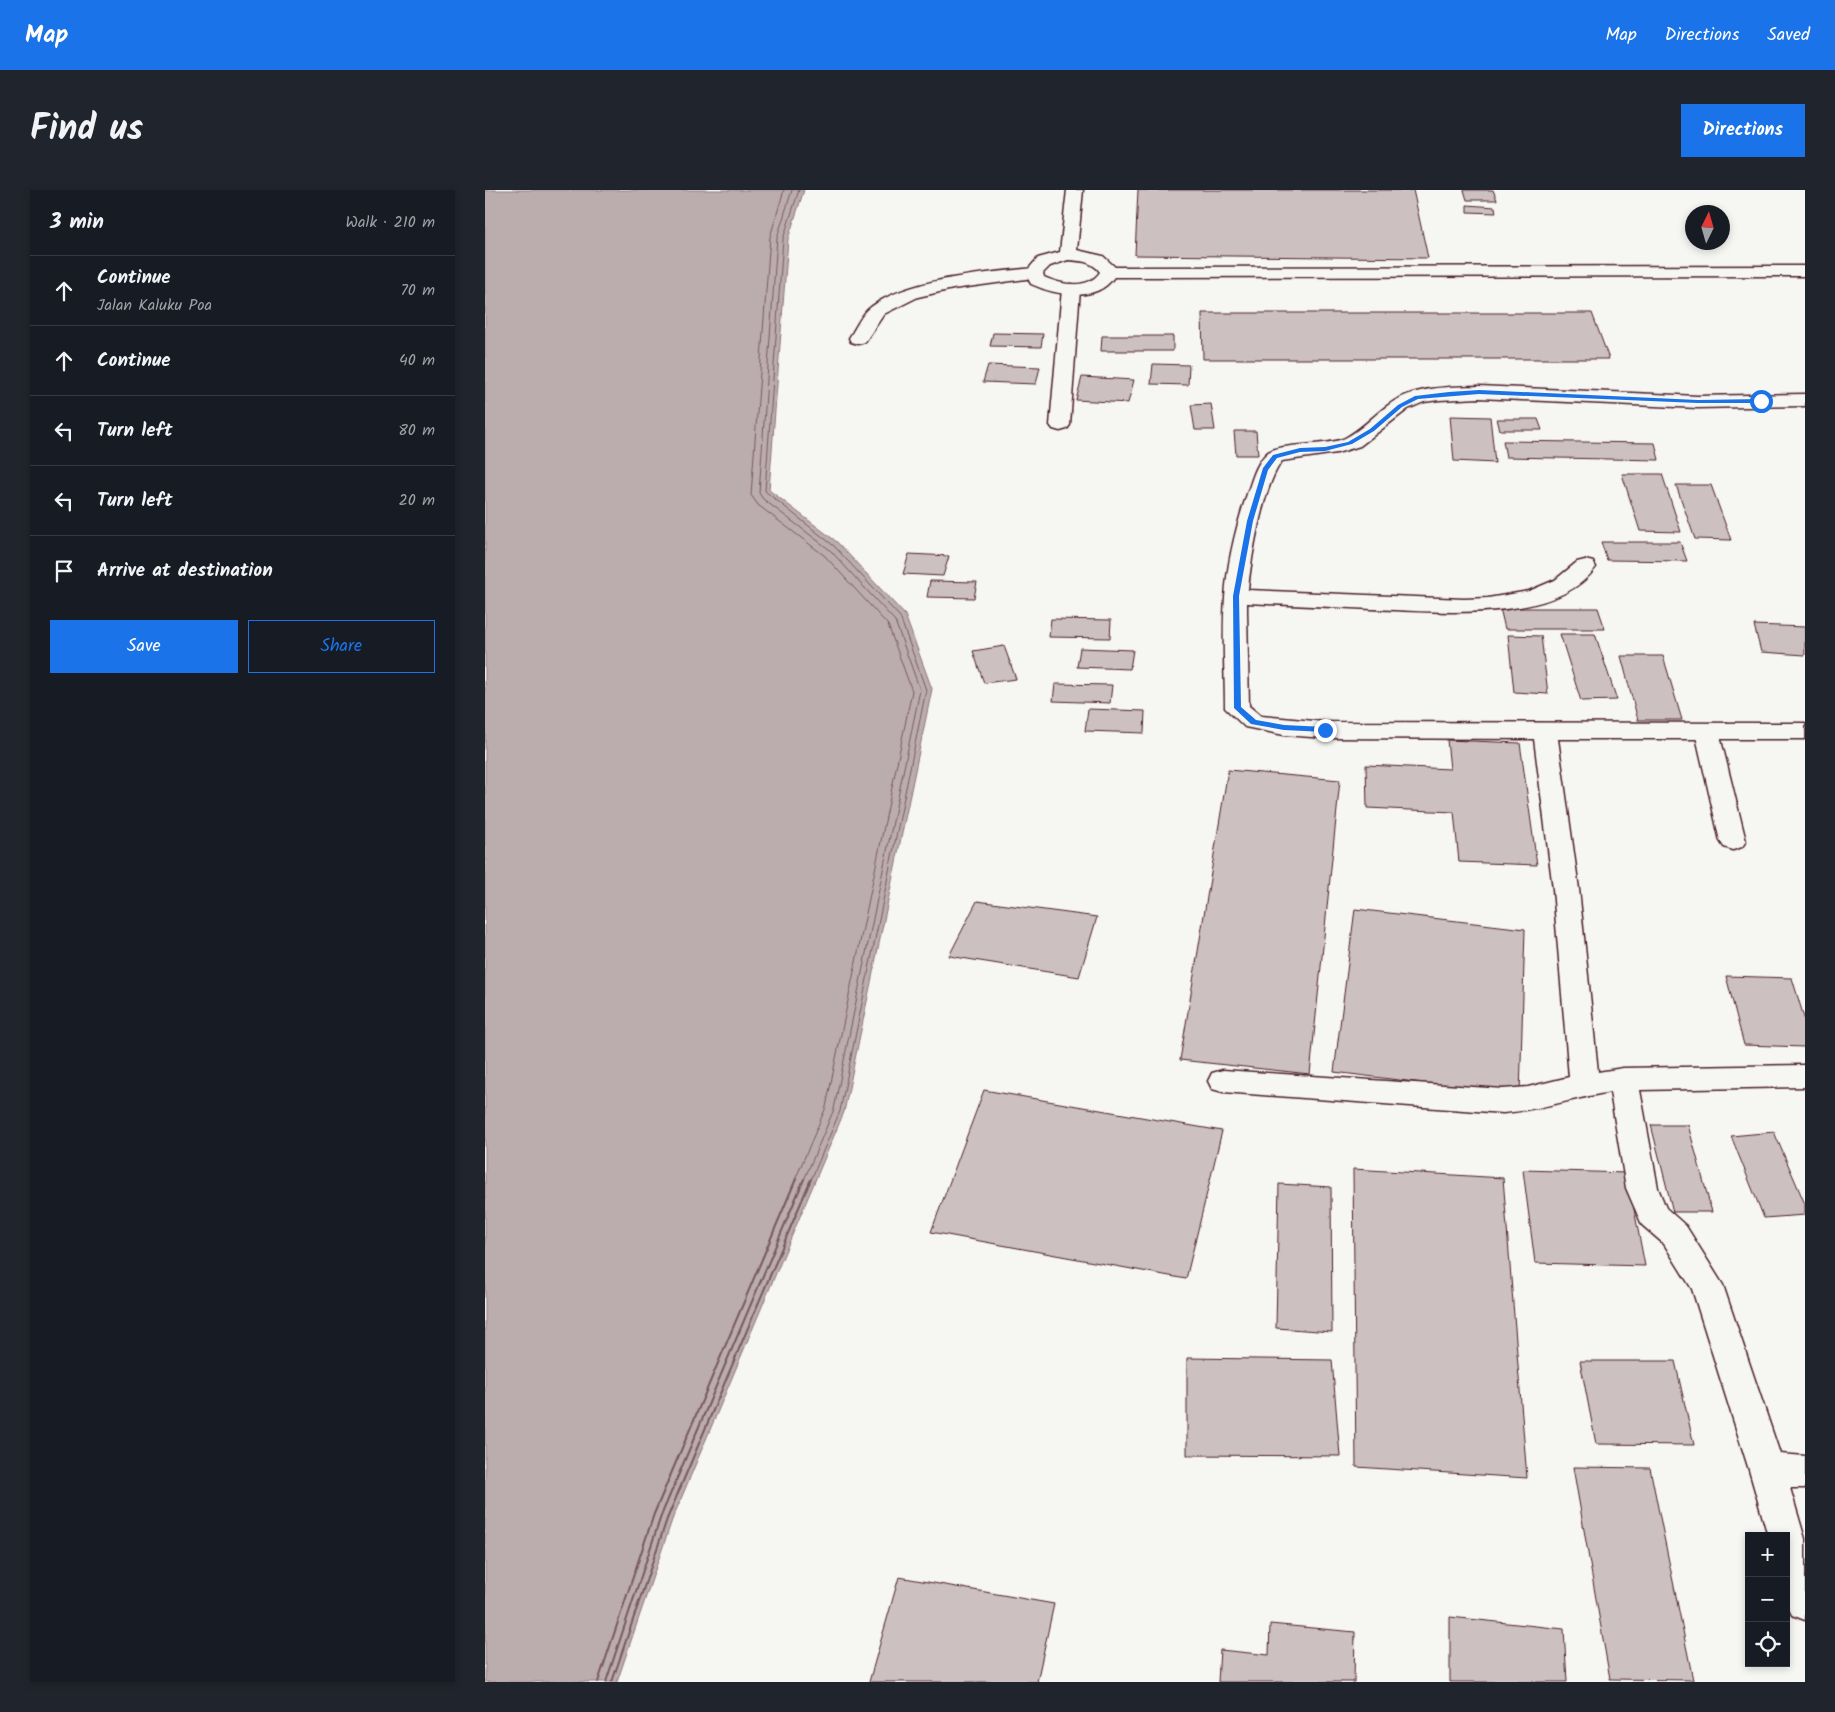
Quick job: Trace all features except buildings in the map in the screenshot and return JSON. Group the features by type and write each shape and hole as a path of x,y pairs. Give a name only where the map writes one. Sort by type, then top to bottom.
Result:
{"street":[{"path":"1068,255 1075,190"},
{"path":"1068,255 1084,256 1097,260 1106,266 1109,272 1107,279 1087,288 1071,289 1045,284 1037,280 1034,273 1043,261 1068,255"},
{"path":"1109,272 1805,271"},
{"path":"858,338 877,311 905,295 985,279 1034,273"},
{"path":"1060,426 1071,289"},
{"path":"1805,400 1698,402 1479,392 1449,393 1417,398 1400,406 1372,430 1350,443 1325,449 1300,450 1275,457 1265,470 1250,521 1236,596 1237,708 1254,722 1284,728 1325,730 1805,731"},
{"path":"1236,596 1464,606 1491,604 1513,602 1560,586 1585,568"},
{"path":"1545,731 1566,889 1585,1085"},
{"path":"1707,732 1733,841"},
{"path":"1223,1081 1503,1101 1529,1099 1585,1085 1623,1079 1805,1076"},
{"path":"1623,1079 1642,1188 1653,1216 1675,1236 1707,1285 1767,1470 1785,1532"},
{"path":"1767,1470 1805,1472"},
{"path":"1790,1550 1805,1602"}],"water":[{"path":"485,190 804,190 788,239 769,490 837,542 905,615 932,689 844,1112 672,1520 617,1682 485,1682"}],"route":[{"path":"1325,730 1284,728 1254,722 1237,708 1236,596 1250,521 1265,470 1275,457 1300,450 1325,449 1350,443 1372,430 1400,406 1417,398 1449,393 1479,392 1698,402 1761,401"}]}
